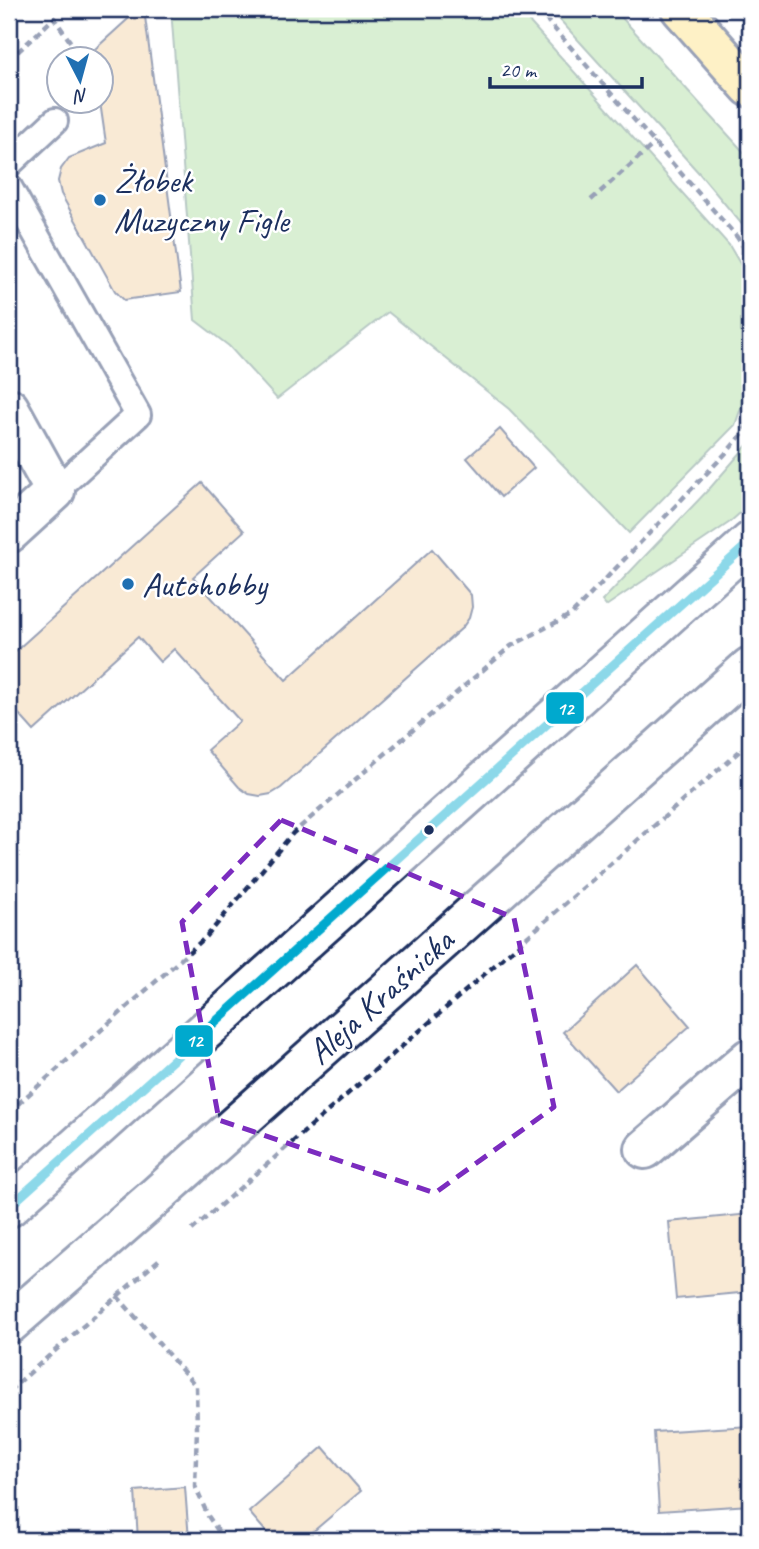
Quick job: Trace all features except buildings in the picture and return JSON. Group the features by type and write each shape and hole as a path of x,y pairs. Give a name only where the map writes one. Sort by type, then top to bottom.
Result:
{"main road":[{"path":"681,9 750,87"},
{"path":"9,408 55,491 9,533"},
{"path":"9,1207 750,542"},
{"name":"Aleja Kraśnicka","path":"9,1324 750,667"},
{"path":"645,1149 750,1058"}],"lane":[{"path":"9,164 55,121"},
{"path":"9,187 138,415 55,491"}],"path":[{"path":"9,60 65,9"},
{"path":"537,9 737,237 750,258"},
{"path":"54,18 73,46"},
{"path":"591,200 655,143"},
{"path":"9,1112 207,936 293,834 511,646 572,614 727,452 744,432 750,420"},
{"path":"190,1232 750,742"},
{"path":"9,1391 169,1250"},
{"path":"117,1296 196,1386 195,1486 208,1516 223,1538"}],"highlighted area":[{"path":"281,820 514,918 554,1107 435,1193 219,1120 182,922"}],"green space":[{"path":"171,9 518,9 729,245 742,267 750,294 750,382 735,425 629,533 509,409 388,312 277,399 229,346 195,320"},
{"path":"550,9 614,9 750,159 750,234 699,173"},
{"path":"750,442 750,504 730,522 606,606 602,601 711,487"}],"transit line":[{"name":"12","path":"9,1207 750,542"}],"place":[{"name":"Żłobek Muzyczny Figle","path":"100,200"},
{"name":"Autohobby","path":"128,584"}]}
